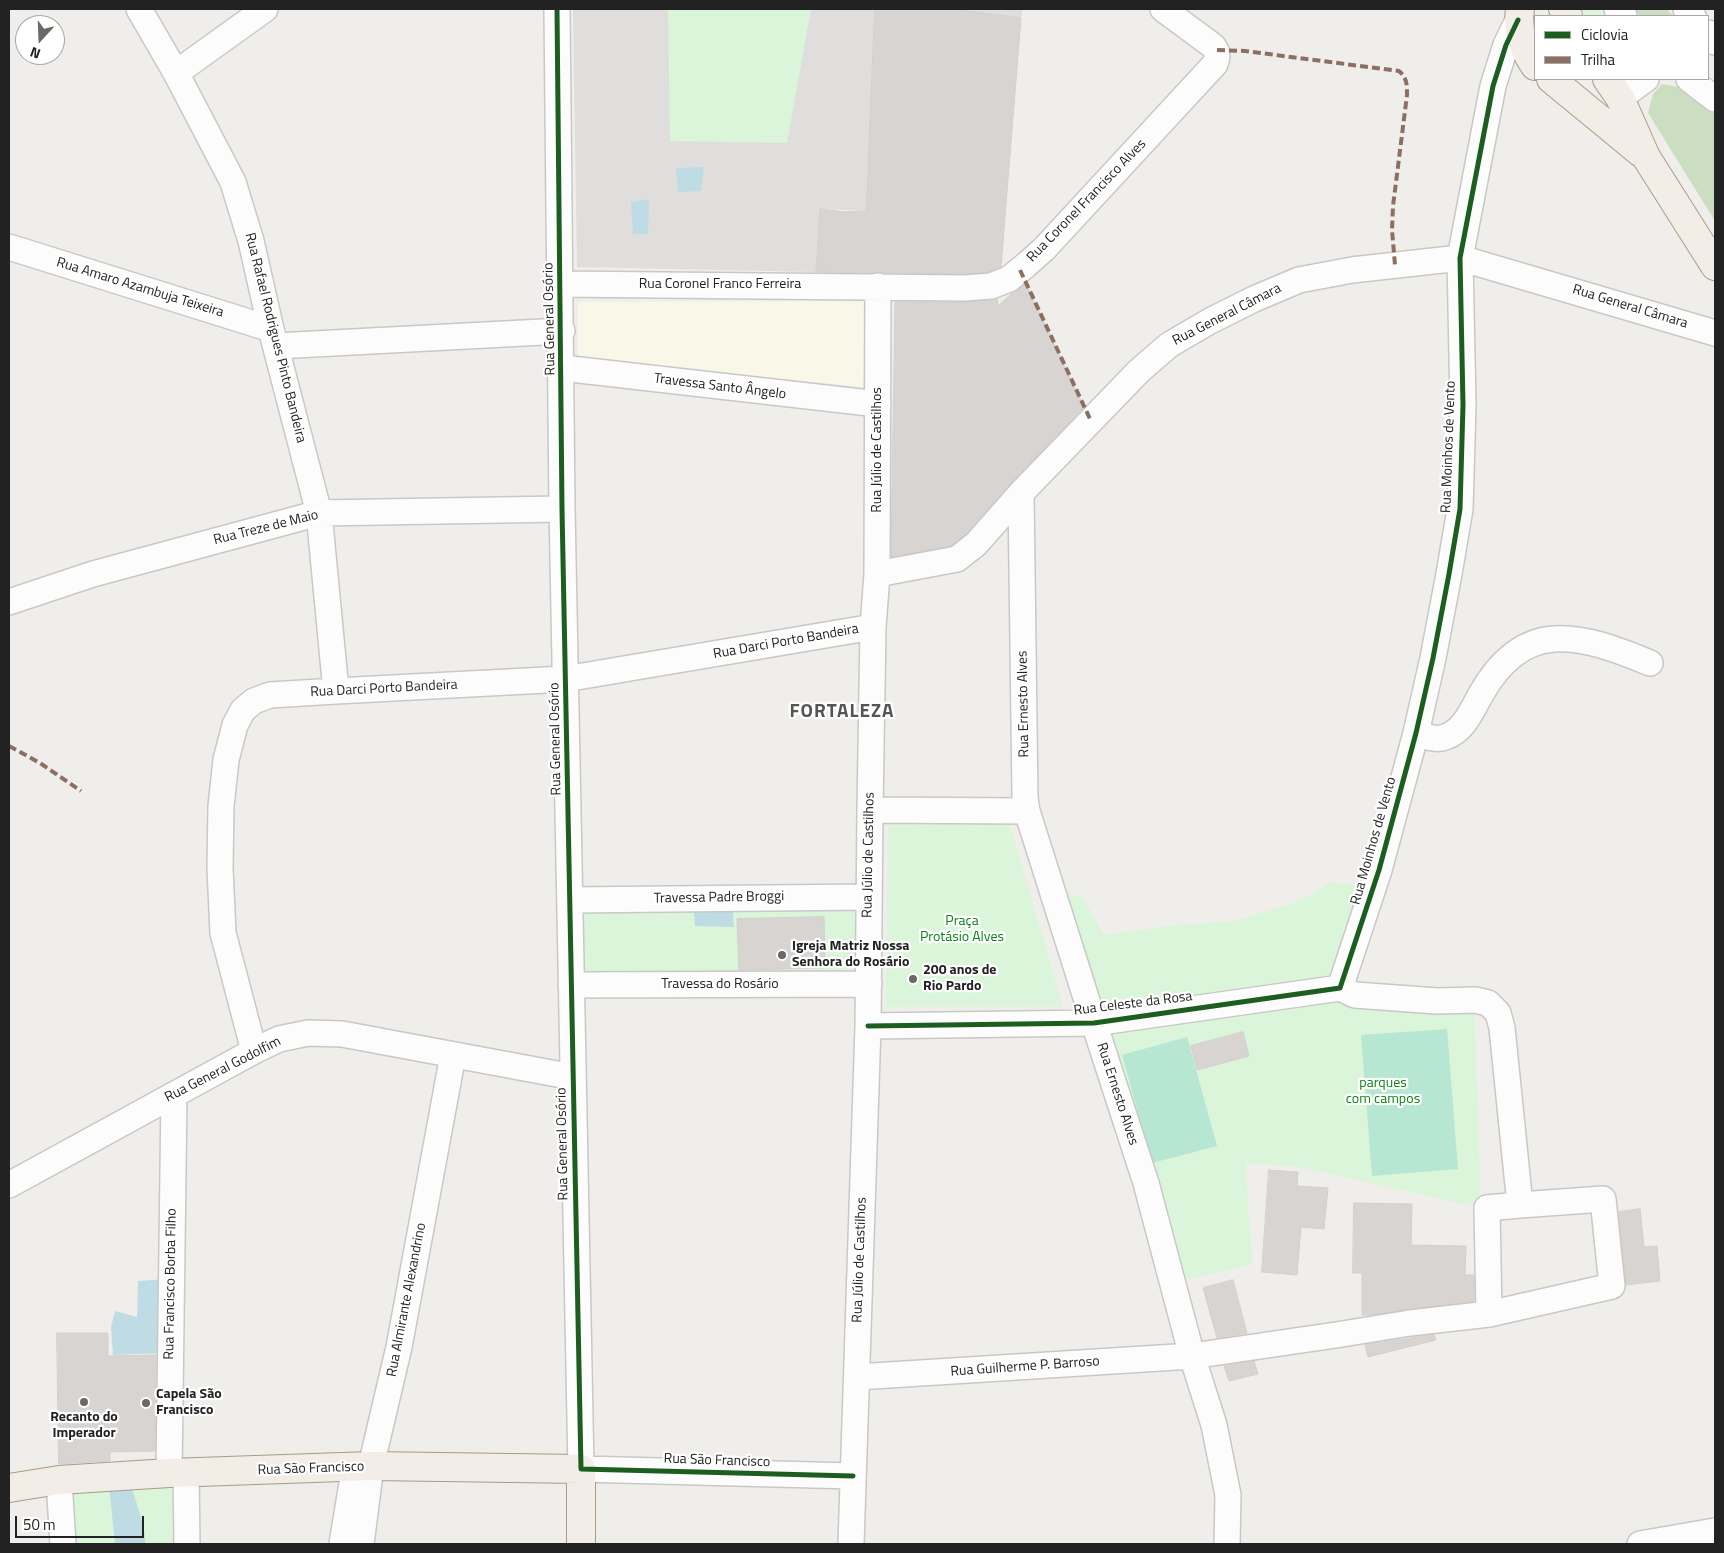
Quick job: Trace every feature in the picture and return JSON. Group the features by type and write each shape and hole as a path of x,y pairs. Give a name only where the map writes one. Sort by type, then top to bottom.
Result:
{"main road":[{"path":"1521,12 1523,46 1534,62"},
{"path":"1552,80 1646,157"},
{"path":"1588,110 1610,109 1614,88"},
{"path":"1614,88 1646,157 1715,266"},
{"name":"Rua São Francisco","path":"9,1488 59,1480 177,1473 363,1467 581,1469"},
{"name":"Rua General Osório","path":"581,1469 582,1544"}],"street":[{"name":"Rua Rafael Rodrigues Pinto Bandeira","path":"139,9 176,73 233,182 251,241 319,513 336,690"},
{"path":"176,73 265,9"},
{"name":"Rua General Osório","path":"557,9 562,331 562,509 581,1469"},
{"name":"Rua Coronel Francisco Alves","path":"878,286 965,288 991,286 1009,278 1044,249 1212,69 1217,60 1216,50 1213,46 1163,9"},
{"name":"Rua Moinhos de Vento","path":"1340,988 1379,870 1416,733 1460,509 1463,405 1460,258 1492,86 1506,45 1521,12"},
{"path":"1492,86 1514,70 1534,70"},
{"path":"1614,88 1642,80"},
{"path":"1690,80 1715,99"},
{"name":"Rua Amaro Azambuja Teixeira","path":"9,247 274,338"},
{"name":"Rua General Câmara","path":"876,574 957,559 976,544 1021,493 1139,371 1169,346 1210,321 1254,299 1299,280 1352,270 1460,258 1715,333"},
{"name":"Rua Coronel Franco Ferreira","path":"561,284 878,286"},
{"name":"Rua Júlio de Castilhos","path":"851,1544 869,984 868,897 876,574 878,286"},
{"path":"274,338 562,331"},
{"name":"Travessa Santo Ângelo","path":"562,368 878,404"},
{"name":"Rua Ernesto Alves","path":"1021,493 1024,798 1146,1184 1192,1356 1214,1425 1228,1495 1227,1544"},
{"name":"Rua Treze de Maio","path":"9,602 93,574 319,513 562,509"},
{"name":"Rua Darci Porto Bandeira","path":"254,1051 223,933 220,868 221,806 226,760 235,724 243,710 254,701 270,695 336,690 565,679 874,627"},
{"path":"1416,733 1434,738 1444,738 1456,732 1468,718 1499,666 1516,652 1533,643 1554,639 1576,640 1605,646 1650,663"},
{"path":"870,810 1027,810"},
{"name":"Travessa Padre Broggi","path":"570,900 868,897"},
{"name":"Travessa do Rosário","path":"571,986 869,984"},
{"path":"1340,988 1355,995 1438,1001 1476,1000 1488,1003 1498,1013 1502,1028 1520,1205 1487,1208 1489,1314"},
{"name":"Rua Celeste da Rosa","path":"868,1026 1094,1023 1340,988"},
{"name":"Rua General Godolfim","path":"9,1185 254,1051 280,1039 308,1033 342,1034 573,1077"},
{"name":"Rua Almirante Alexandrino","path":"342,1544 399,1347 453,1055"},
{"name":"Rua Francisco Borba Filho","path":"174,1095 177,1473 187,1544"},
{"name":"Rua Guilherme P. Barroso","path":"857,1377 1192,1356 1410,1323 1489,1314 1612,1286 1603,1199 1520,1205"},
{"name":"Rua Almirante Alexandrino","path":"361,1544 363,1467"},
{"name":"Rua São Francisco","path":"581,1469 853,1476"},
{"path":"59,1480 63,1544"},
{"path":"1640,1544 1715,1531"}],"shaded area":[{"path":"573,9 875,9 866,211 820,209 816,272 577,267"},
{"path":"951,9 1023,9 1021,18"},
{"path":"867,301 863,387 578,358 578,302"}],"green space":[{"path":"668,9 811,9 787,143 670,141"},
{"path":"1572,9 1613,9 1619,15 1575,15"},
{"path":"1633,9 1667,9 1672,15 1639,15"},
{"path":"1662,84 1685,88 1715,105 1715,221 1648,113 1653,94"},
{"name":"Praça Protásio Alves","path":"888,821 1009,822 1063,1007 886,1007"},
{"path":"1331,882 1373,888 1339,987 1095,1021 1057,893 1082,896 1104,935 1168,926 1234,921 1291,904 1307,897"},
{"path":"867,898 868,983 574,983 572,901"},
{"name":"parques com campos","path":"1340,992 1474,1004 1481,1208 1299,1167 1246,1163 1253,1264 1176,1282 1099,1026"},
{"path":"1447,1029 1458,1169 1372,1176 1361,1035"},
{"path":"1187,1037 1217,1146 1152,1163 1122,1055"},
{"path":"182,1477 184,1544 67,1544 64,1484"}],"water":[{"path":"704,167 701,191 678,192 676,168"},
{"path":"649,199 648,234 633,234 631,202"},
{"path":"693,901 732,902 734,927 695,926"},
{"path":"166,1279 166,1353 113,1355 111,1327 115,1311 137,1317 138,1281"},
{"path":"130,1483 142,1523 145,1544 115,1544 109,1485"}],"building":[{"path":"875,9 951,9 1021,18 1001,267 988,272 965,274 816,272 820,209 844,212 866,211"},
{"path":"1026,284 1084,407 1011,483 966,534 951,546 891,557 895,302 965,302 998,299 997,307 1012,293"},
{"name":"Igreja Matriz Nossa Senhora do Rosário","path":"824,917 825,968 739,970 737,919"},
{"path":"1243,1032 1249,1056 1197,1070 1191,1046"},
{"path":"1269,1170 1298,1172 1297,1186 1328,1188 1324,1229 1301,1227 1297,1275 1262,1272"},
{"path":"1354,1203 1412,1204 1411,1245 1466,1246 1465,1275 1474,1275 1474,1301 1362,1315 1362,1273 1353,1273"},
{"path":"1640,1209 1644,1247 1657,1246 1660,1281 1626,1285 1619,1212"},
{"path":"1233,1280 1247,1333 1217,1338 1203,1288"},
{"path":"57,1333 108,1333 108,1356 156,1355 155,1451 110,1452 110,1461 59,1464"},
{"path":"1434,1335 1436,1340 1368,1357 1365,1345"},
{"path":"1254,1361 1258,1374 1229,1381 1224,1366"}],"marked path":[{"path":"1217,50 1245,51 1399,71 1404,76 1407,95 1393,206 1392,230 1395,265"},
{"path":"1020,270 1091,421"},
{"path":"9,746 40,763 81,791"}],"cycle path":[{"path":"557,9 562,509 581,1469 853,1476"},
{"path":"868,1026 1094,1023 1340,988 1379,870 1416,733 1449,574 1460,509 1463,405 1460,258 1493,86 1506,45 1518,20"}],"place":[{"name":"Igreja Matriz Nossa Senhora do Rosário","path":"782,955"},
{"name":"200 anos de Rio Pardo","path":"913,979"},
{"name":"Recanto do Imperador","path":"84,1402"},
{"name":"Capela São Francisco","path":"146,1403"}],"district":[{"name":"FORTALEZA","path":"842,712"}]}
